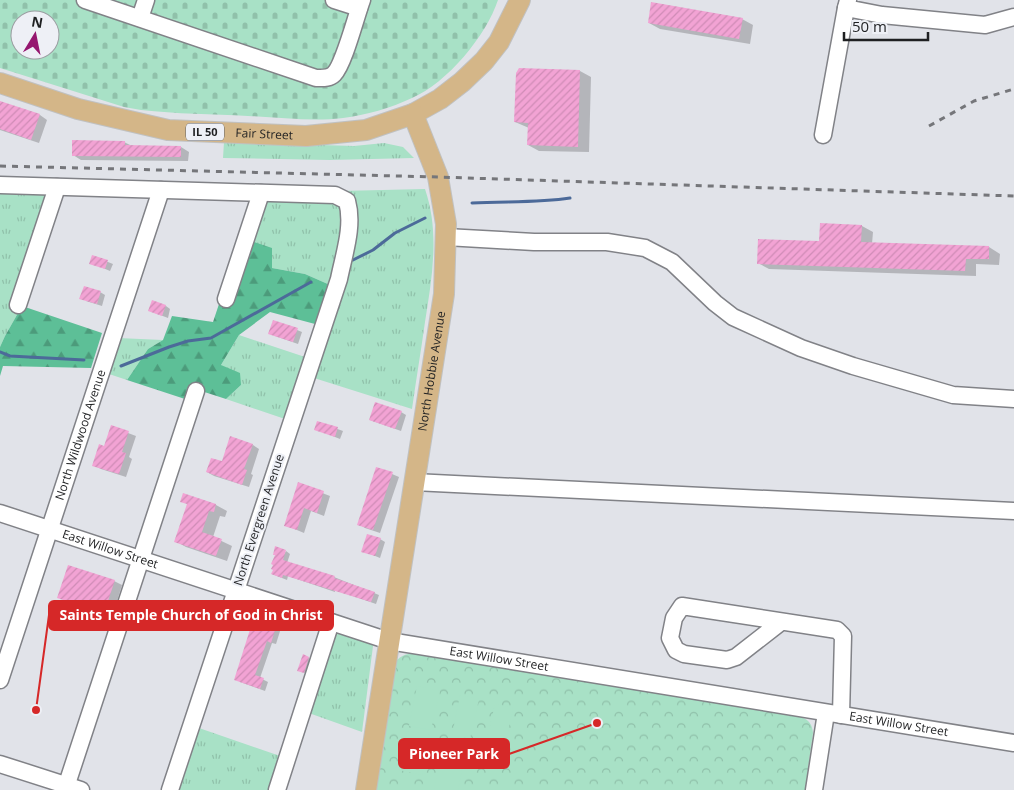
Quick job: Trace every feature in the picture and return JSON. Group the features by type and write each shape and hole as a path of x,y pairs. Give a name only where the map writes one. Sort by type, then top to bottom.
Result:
{"main road":[{"name":"IL 50","path":"413,114 440,99 462,82 484,61 500,42 520,0"},
{"name":"Fair Street","path":"0,83 78,109 168,130 306,136 366,130 413,114"},
{"name":"North Hobbie Avenue","path":"366,790 444,294 446,224 438,177 413,114"}],"street":[{"path":"85,0 316,78 326,78 334,75 340,65 360,4 334,0"},
{"path":"140,18 146,0"},
{"path":"823,135 847,4 882,15 985,26 1014,17"},
{"name":"North Evergreen Avenue","path":"0,185 335,196 346,201 350,213 339,279 170,790"},
{"path":"18,304 57,187"},
{"name":"North Wildwood Avenue","path":"0,680 161,190"},
{"path":"226,299 261,193"},
{"path":"446,237 526,241 607,242 645,248 672,262 714,303 732,317 801,348 853,366 953,395 1014,399"},
{"path":"0,764 71,788 141,559 196,391"},
{"path":"414,482 1014,511"},
{"name":"East Willow Street","path":"0,513 389,641 1014,743"},
{"path":"781,622 736,657 727,660 684,654 676,650 670,638 674,618 682,606 838,630 844,636 833,714 814,790"},
{"path":"277,790 331,622"}],"green space":[{"path":"0,0 498,0 475,43 464,57 439,81 412,98 369,113 343,118 307,119 181,113 124,107 0,68"},
{"path":"224,142 354,146 384,143 403,147 414,158 330,160 223,158"},
{"path":"0,189 48,192 22,306 0,347"},
{"path":"425,189 432,222 433,256 430,289 412,409 314,378 349,254 339,191"},
{"path":"265,199 332,199 342,205 344,225 330,285 305,274 272,268 251,241"},
{"path":"251,241 272,248 272,268 305,274 330,285 315,324 270,312 239,335 221,365 240,373 241,385 226,399 192,388 188,400 127,380 148,349 163,340 172,316 213,322 221,298"},
{"path":"22,306 102,333 91,368 3,366 0,376 0,347"},
{"path":"239,335 305,357 285,419 226,399 241,385 221,365"},
{"path":"118,338 163,340 148,349 127,380 106,373"},
{"path":"333,629 371,642 373,646 362,732 306,712"},
{"path":"415,653 801,717 810,723 813,733 805,790 374,790 393,665 402,656"},
{"path":"417,686 440,691 431,730 409,726"},
{"path":"460,695 479,699 470,739 452,735"},
{"path":"495,704 513,708 505,747 486,743"},
{"path":"199,728 283,757 272,790 178,790"},
{"path":"407,731 430,735 422,775 399,770"},
{"path":"443,751 465,755 458,790 434,790"}],"building":[{"path":"651,2 743,18 739,39 648,23"},
{"path":"519,68 580,70 578,147 527,145 528,123 514,122 516,73"},
{"path":"0,101 40,114 31,140 0,129"},
{"path":"72,140 125,141 125,145 181,146 181,157 72,156"},
{"path":"820,223 862,225 861,242 989,246 989,259 966,259 965,271 757,264 758,239 819,241"},
{"path":"92,255 108,260 105,269 89,264"},
{"path":"84,286 101,291 97,304 79,299"},
{"path":"152,300 166,305 162,316 148,311"},
{"path":"273,320 298,328 293,342 268,334"},
{"path":"375,402 402,411 395,429 369,420"},
{"path":"317,421 338,427 335,437 314,430"},
{"path":"111,425 129,431 122,452 126,453 119,474 92,466 99,444 104,446"},
{"path":"230,436 253,444 244,469 247,470 242,485 206,472 211,458 222,461"},
{"path":"376,467 393,472 373,530 357,525"},
{"path":"298,482 324,491 317,513 304,508 297,530 284,526"},
{"path":"183,493 216,504 214,512 209,511 202,532 222,539 216,556 174,542 187,504 180,502"},
{"path":"367,534 381,538 375,556 361,552"},
{"path":"275,546 286,550 283,560 335,576 334,578 375,592 371,602 283,575 282,578 271,574"},
{"path":"68,565 115,580 104,613 57,598"},
{"path":"253,620 263,624 264,620 277,624 271,643 267,641 255,675 264,678 260,689 234,680"},
{"path":"303,654 309,657 304,673 297,671"}],"waterway":[{"path":"472,203 570,198"},
{"path":"353,260 373,250 395,233 425,218"},
{"path":"121,366 188,341 211,338 311,282"},
{"path":"0,352 10,356 84,360"}],"railway":[{"path":"929,126 974,101 1014,89"},
{"path":"0,166 438,177 1014,196"}],"place":[{"name":"Saints Temple Church of God in Christ","path":"36,710"},
{"name":"Pioneer Park","path":"597,723"}]}
